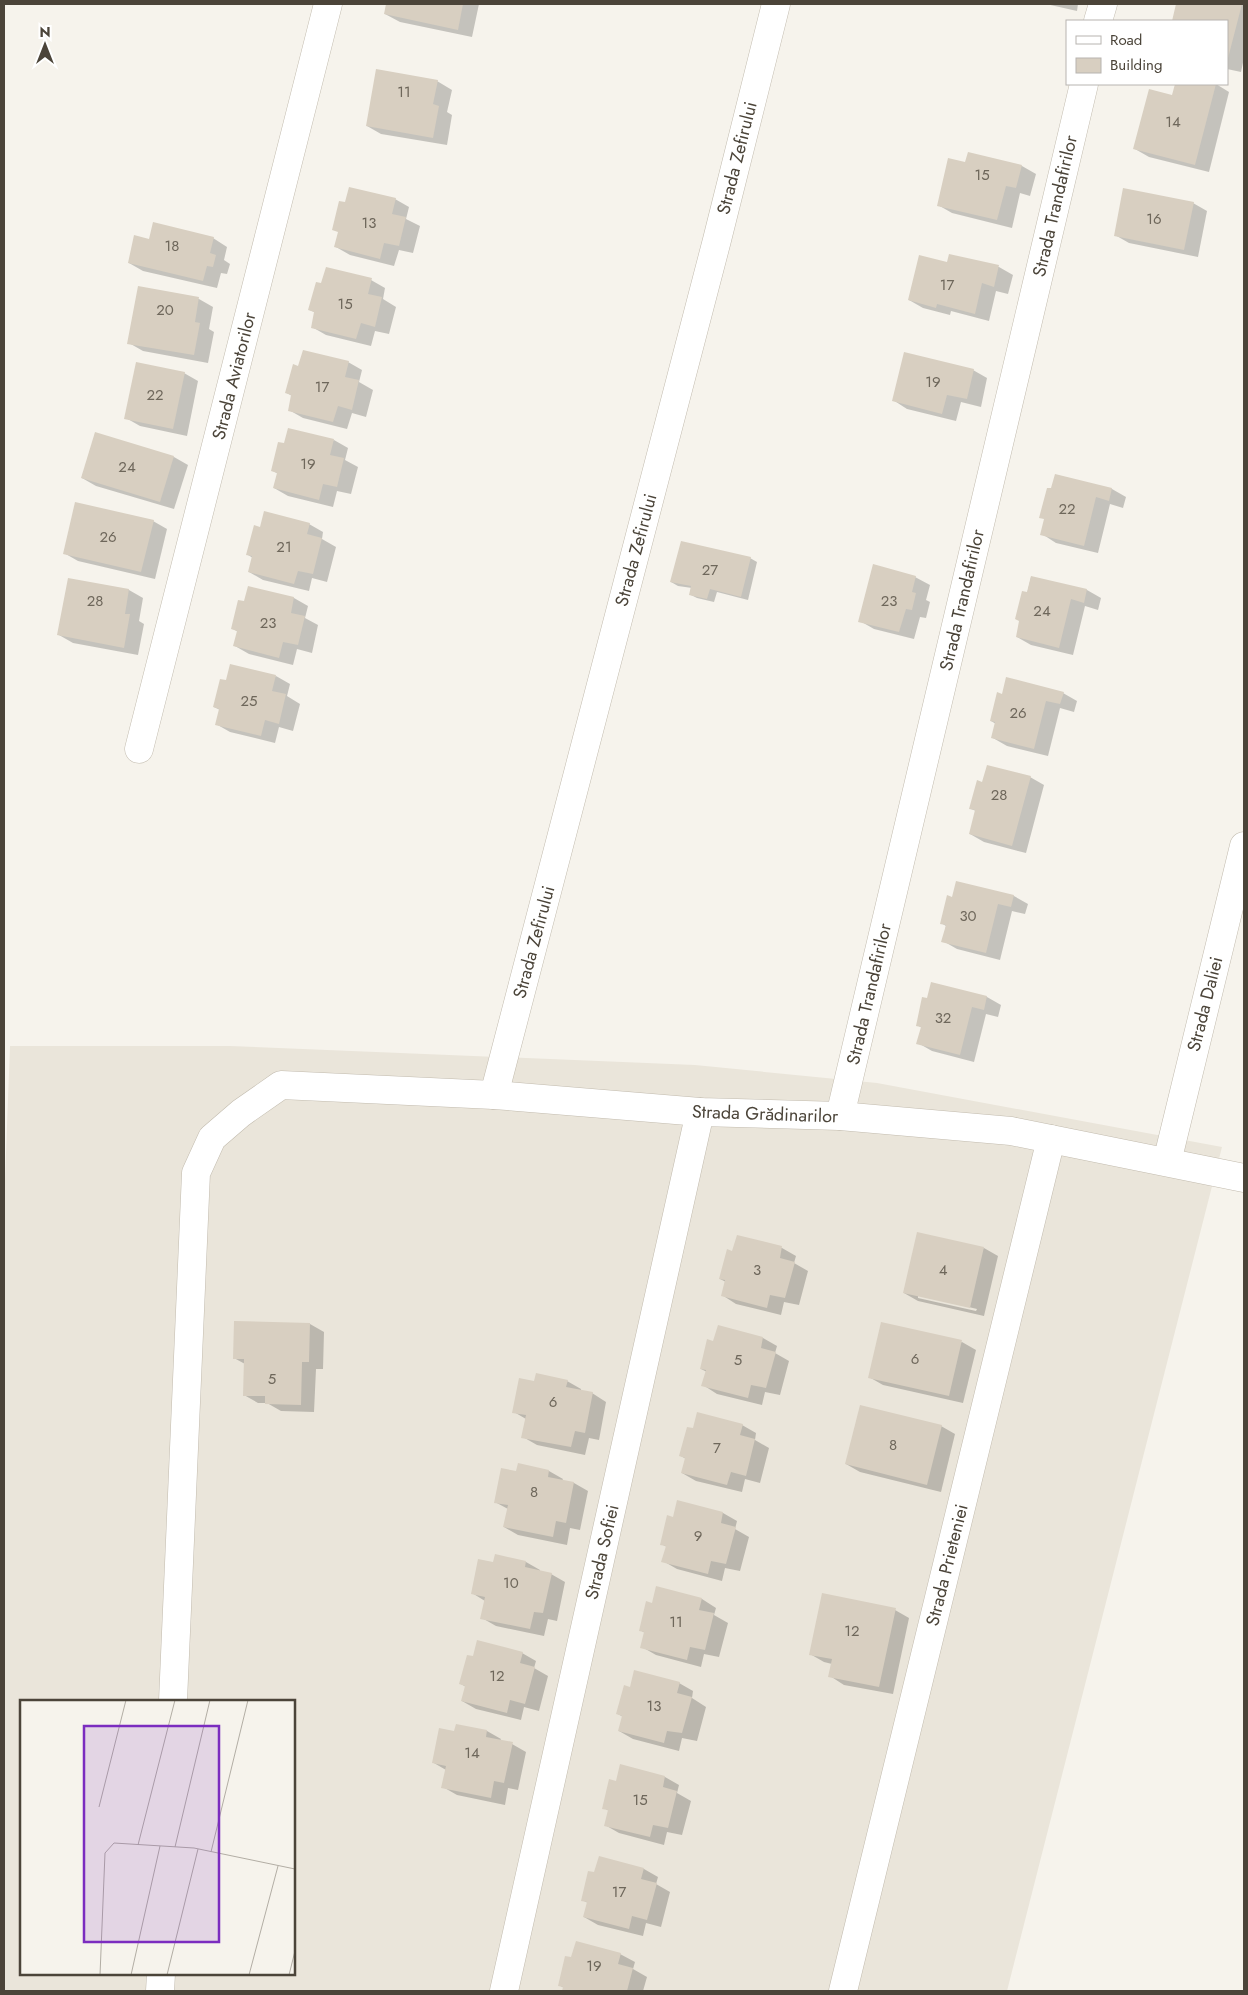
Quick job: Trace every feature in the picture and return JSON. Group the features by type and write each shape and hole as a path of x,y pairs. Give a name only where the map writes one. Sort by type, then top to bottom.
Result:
{"street":[{"name":"Strada Aviatorilor","path":"140,749 328,4"},
{"name":"Strada Zefirului","path":"494,1095 717,240 776,4"},
{"path":"1098,20 1102,4"},
{"name":"Strada Trandafirilor","path":"840,1116 1084,85"},
{"name":"Strada Daliei","path":"1167,1162 1244,846"},
{"name":"Strada Grădinarilor","path":"172,1700 196,1173 212,1138 241,1112 281,1085 494,1095 700,1112 840,1116 1010,1130 1244,1178"},
{"name":"Strada Sofiei","path":"504,1991 700,1112"},
{"name":"Strada Prieteniei","path":"843,1991 1051,1139"},
{"path":"160,1991 161,1975"}],"shaded area":[{"path":"10,1046 230,1046 695,1065 877,1083 1222,1147 1007,1991 4,1991 4,1206"}],"building":[{"path":"386,4 463,4 458,30 384,14"},
{"path":"1176,4 1242,4 1228,58 1228,20 1172,20"},
{"path":"376,69 438,80 433,104 439,106 433,138 366,126"},
{"path":"1175,85 1216,85 1195,165 1133,149 1149,89 1172,95"},
{"path":"968,152 1022,165 1016,188 1006,186 997,220 937,206 948,158 965,162"},
{"path":"349,187 396,198 392,214 406,217 399,246 384,243 380,259 334,247 338,232 332,230 339,201 345,202"},
{"path":"1123,188 1194,202 1184,250 1114,236"},
{"path":"153,222 214,237 210,253 216,255 213,267 207,266 203,281 128,263 134,235 149,239"},
{"path":"949,254 999,265 994,287 982,283 975,314 937,304 936,308 908,300 919,255 947,262"},
{"path":"326,267 372,278 368,294 382,297 375,327 361,323 356,339 311,328 314,312 308,310 316,282 321,283"},
{"path":"138,286 199,297 195,322 200,323 194,355 127,344"},
{"path":"303,350 349,361 345,377 359,380 352,410 338,406 333,422 288,411 291,395 285,393 293,364 298,366"},
{"path":"904,352 974,369 967,399 947,395 942,414 892,401"},
{"path":"136,362 185,372 173,429 124,419"},
{"path":"288,428 334,439 330,455 344,458 337,487 323,484 319,500 273,488 277,473 271,471 278,442 284,443"},
{"path":"95,432 174,456 160,502 81,478"},
{"path":"1055,474 1112,488 1109,501 1096,497 1084,546 1040,535 1044,519 1039,518 1047,488 1051,488"},
{"path":"75,502 154,520 141,572 63,554"},
{"path":"264,511 310,523 307,534 322,538 313,574 298,571 294,584 248,572 252,556 246,555 254,525 260,527"},
{"path":"681,541 751,557 741,597 710,589 707,599 689,595 691,586 670,582"},
{"path":"873,564 916,576 912,592 916,593 912,610 906,609 899,632 858,622"},
{"path":"1031,576 1087,589 1084,603 1071,599 1059,648 1016,637 1019,621 1015,619 1022,591 1027,592"},
{"path":"68,578 129,589 125,614 130,614 124,648 57,635"},
{"path":"248,586 294,597 291,613 305,616 298,645 283,642 279,658 233,646 237,631 231,629 238,600 244,601"},
{"path":"230,664 276,675 272,691 286,694 279,724 265,720 261,736 215,725 219,709 213,707 220,679 226,680"},
{"path":"1006,677 1064,692 1060,704 1046,701 1034,749 991,738 995,722 990,721 997,692 1002,694"},
{"path":"987,765 1031,776 1012,846 969,834 975,810 969,809 977,780 982,782"},
{"path":"956,881 1014,895 1011,907 998,904 986,953 941,942 946,925 940,924 947,895 952,897"},
{"path":"931,982 987,996 984,1010 972,1007 960,1055 916,1044 921,1027 916,1026 922,997 927,998"},
{"path":"917,1232 984,1247 970,1308 903,1293"},
{"path":"737,1235 782,1246 780,1258 795,1262 785,1298 770,1295 767,1308 721,1296 725,1280 719,1279 727,1249 732,1251"},
{"path":"234,1321 310,1323 309,1362 302,1362 301,1405 265,1404 265,1396 243,1396 244,1359 233,1359"},
{"path":"881,1322 962,1340 949,1396 868,1378"},
{"path":"718,1325 763,1337 761,1348 776,1352 766,1388 751,1385 748,1398 701,1386 706,1370 700,1369 707,1339 713,1341"},
{"path":"536,1373 568,1380 566,1387 593,1392 585,1433 575,1431 571,1447 521,1438 526,1415 512,1413 519,1378 534,1381"},
{"path":"860,1405 942,1425 927,1485 845,1464"},
{"path":"697,1412 743,1424 740,1435 755,1439 746,1476 731,1472 727,1485 681,1473 685,1458 679,1456 687,1427 693,1428"},
{"path":"518,1463 549,1470 548,1477 574,1482 566,1523 556,1521 553,1537 503,1527 508,1505 494,1503 501,1468 516,1471"},
{"path":"677,1500 723,1512 721,1523 736,1527 726,1564 711,1561 708,1574 661,1562 666,1546 660,1545 667,1515 673,1517"},
{"path":"495,1554 526,1561 525,1567 552,1573 543,1613 534,1612 530,1629 480,1619 485,1597 471,1594 478,1559 493,1562"},
{"path":"656,1586 702,1598 699,1610 714,1613 705,1650 690,1647 687,1660 640,1648 644,1632 639,1631 646,1601 652,1603"},
{"path":"822,1593 896,1608 879,1687 828,1677 832,1659 809,1655"},
{"path":"477,1640 523,1652 520,1663 535,1667 525,1704 510,1700 507,1713 461,1701 465,1686 459,1684 467,1655 473,1656"},
{"path":"634,1670 680,1682 677,1693 692,1697 682,1733 667,1731 664,1743 618,1731 622,1716 616,1714 624,1685 630,1687"},
{"path":"456,1724 487,1730 486,1737 513,1742 504,1783 494,1781 491,1798 441,1788 446,1766 432,1763 439,1728 454,1731"},
{"path":"620,1764 665,1776 663,1787 677,1791 668,1828 653,1825 650,1837 604,1826 608,1810 602,1809 609,1779 616,1781"},
{"path":"599,1856 644,1868 641,1879 657,1883 647,1920 632,1916 629,1929 583,1917 587,1902 581,1901 588,1871 594,1872"},
{"path":"576,1941 621,1953 618,1964 633,1968 627,1991 562,1991 563,1987 558,1986 565,1956 571,1957"}]}
